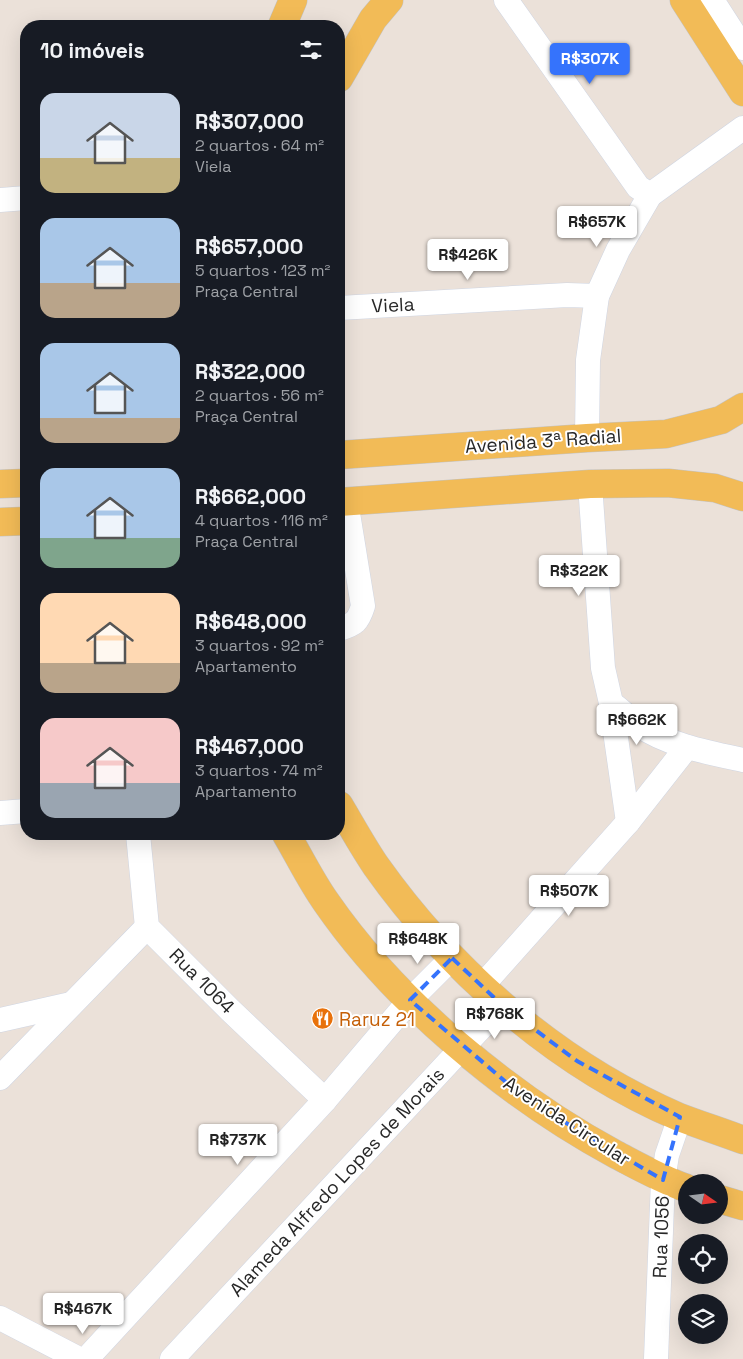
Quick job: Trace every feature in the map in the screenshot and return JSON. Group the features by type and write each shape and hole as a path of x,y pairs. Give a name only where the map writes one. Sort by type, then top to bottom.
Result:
{"main road":[{"path":"285,20 293,0"},
{"path":"345,68 374,19 388,0"},
{"path":"684,0 743,92"},
{"name":"Avenida 3ª Radial","path":"345,455 666,434 721,420 743,407"},
{"path":"0,484 20,482"},
{"path":"345,502 590,484 668,483 715,488 743,497"},
{"path":"0,522 20,521"},
{"path":"345,815 376,865 414,916 452,958 502,1005 577,1061 635,1095 680,1117 743,1140"},
{"name":"Avenida Circular","path":"290,840 326,902 367,955 410,1000 462,1048 527,1100 593,1142 675,1184"},
{"path":"728,1202 743,1206"}],"street":[{"path":"506,0 638,187 650,195"},
{"path":"712,0 743,48"},
{"path":"587,438 588,360 597,296 618,250 650,195 743,128"},
{"path":"0,200 20,198"},
{"name":"Viela","path":"345,308 567,295 597,296"},
{"path":"590,484 603,668 612,703 628,822"},
{"path":"345,512 363,606 360,616 353,625 345,627"},
{"path":"612,703 640,726 687,747 743,760"},
{"path":"481,986 628,822 687,747"},
{"path":"0,814 20,812"},
{"path":"0,1078 147,927 139,840"},
{"name":"Rua 1064","path":"147,927 230,1010 325,1100"},
{"path":"0,1318 88,1358 325,1100 410,1000 452,958"},
{"path":"0,1020 71,1004"},
{"name":"Alameda Alfredo Lopes de Morais","path":"172,1359 502,1005"},
{"name":"Rua 1056","path":"656,1359 675,1184 667,1155 680,1117"}],"highlighted area":[{"path":"452,958 502,1005 577,1061 680,1117 663,1180 527,1100 410,1000"}],"place":[{"name":"Raruz 21","path":"323,1019"}]}
